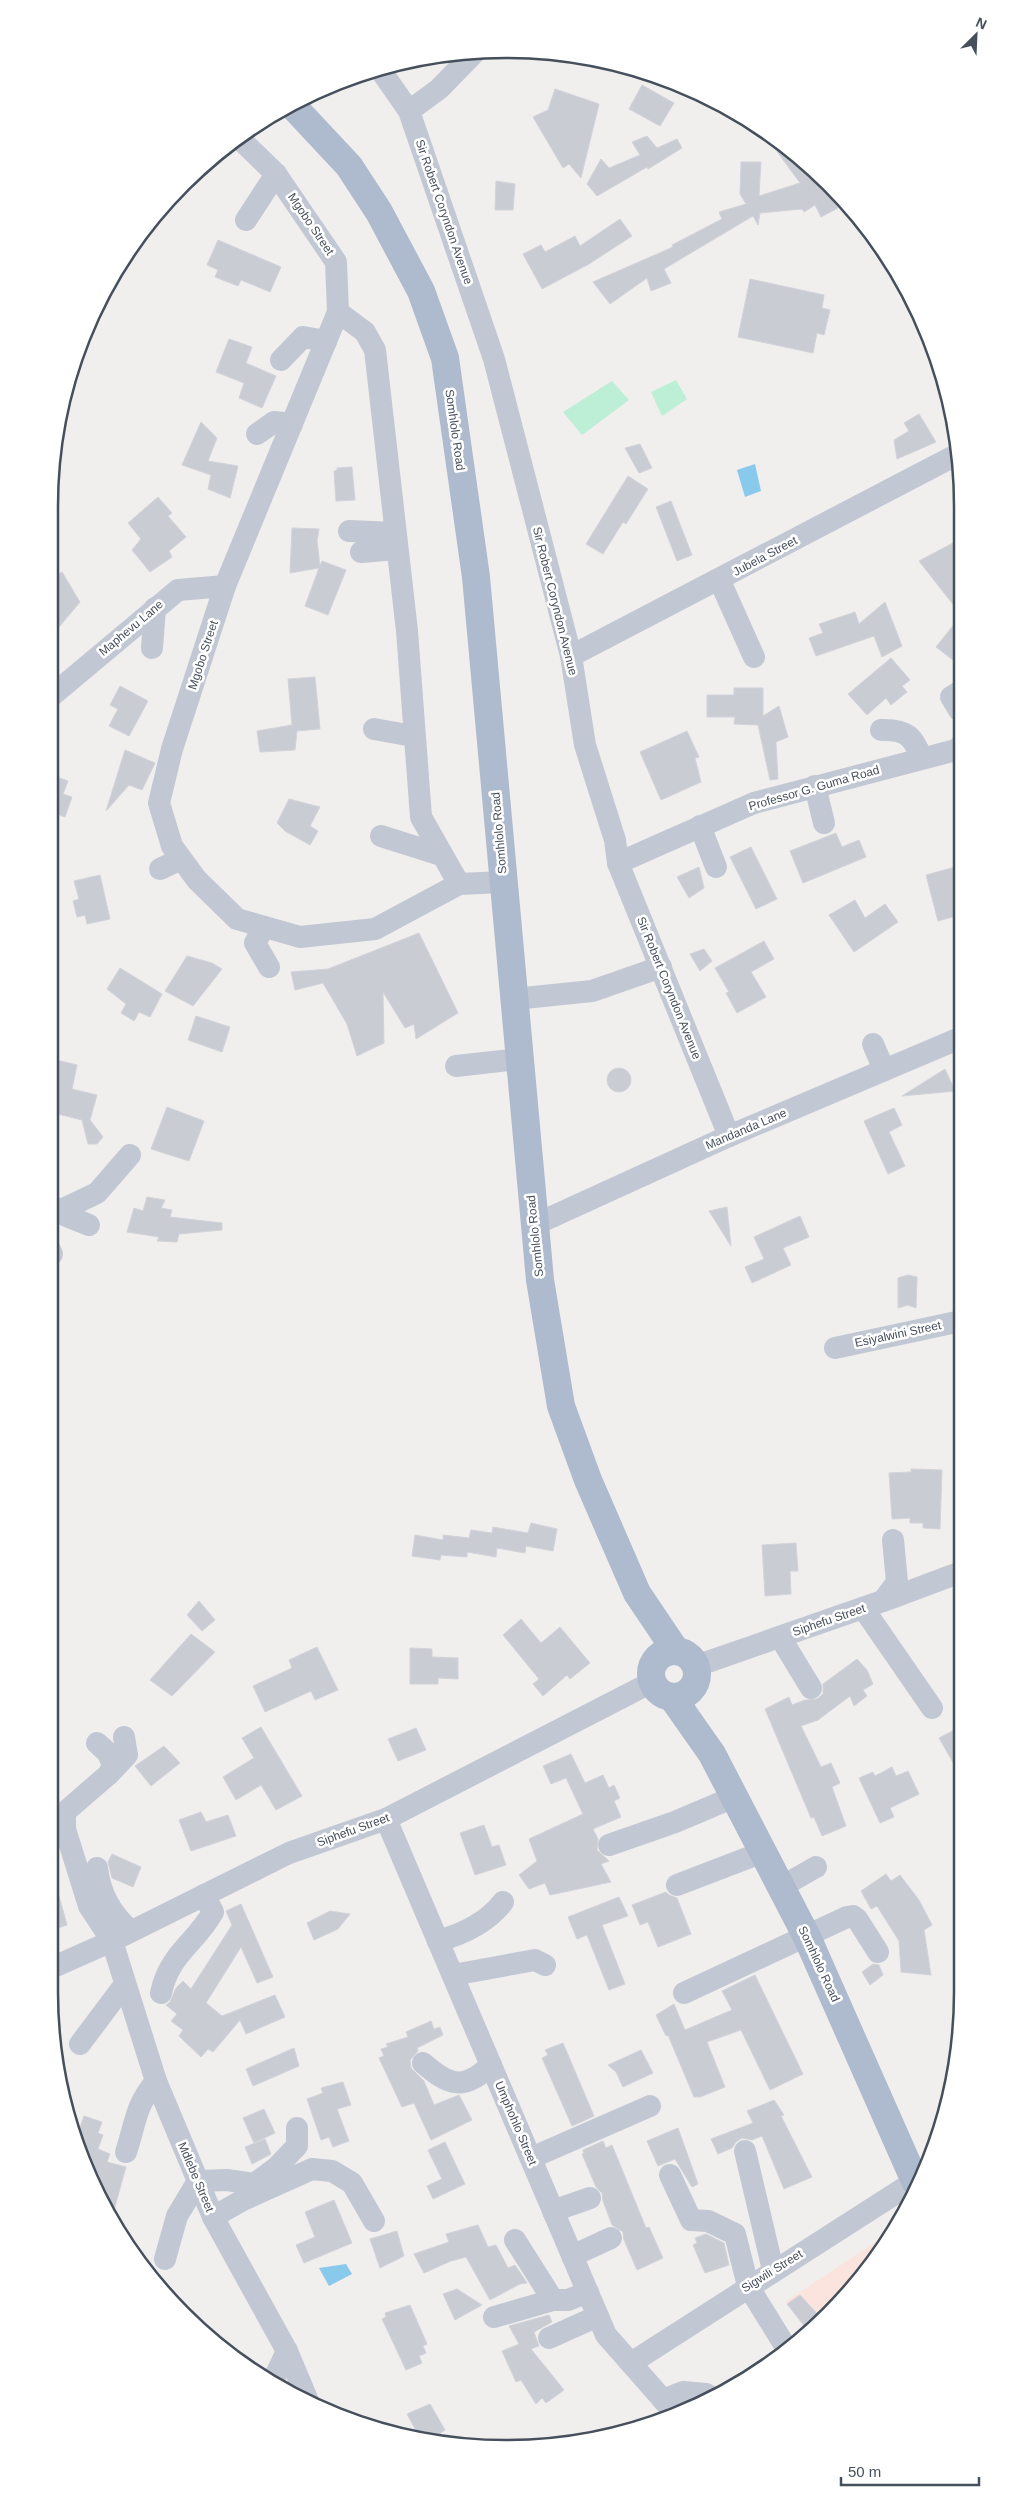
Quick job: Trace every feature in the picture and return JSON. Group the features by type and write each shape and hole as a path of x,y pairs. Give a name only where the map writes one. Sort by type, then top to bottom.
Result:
{"main road":[{"name":"Somhlolo Road","path":"297,110 349,166 379,212 421,291 445,358 476,577 540,1280 561,1406 588,1480 674,1674 712,1754 807,1937 913,2176"}],"street":[{"path":"409,111 439,89 468,59"},
{"name":"Sir Robert Coryndon Avenue","path":"383,75 409,111 494,359 571,656 585,745 615,840 618,863 729,1136"},
{"name":"Mgobo Street","path":"244,142 276,174 336,262 338,312 225,586 172,749 159,803 172,846 197,880 237,919 300,938 375,929 460,884 504,882"},
{"path":"246,220 276,174"},
{"path":"338,312 365,332 375,350 407,631 413,736 418,760 421,817 441,855 460,884"},
{"path":"281,360 303,337 326,341"},
{"path":"257,434 274,422 292,424"},
{"name":"Jubela Street","path":"571,656 951,458"},
{"path":"349,531 396,541"},
{"path":"361,552 396,541"},
{"path":"719,580 754,656"},
{"name":"Maphevu Lane","path":"58,690 178,590 225,586"},
{"path":"152,648 155,608"},
{"path":"374,729 413,736"},
{"path":"880,730 896,729 914,740 922,758"},
{"name":"Professor G. Guma Road","path":"618,863 754,802 954,750"},
{"path":"815,786 824,823"},
{"path":"700,826 716,867"},
{"path":"381,836 441,855"},
{"path":"160,869 181,859"},
{"path":"264,927 255,943 268,967"},
{"path":"514,999 592,991 661,967"},
{"name":"Mandanda Lane","path":"534,1225 729,1136 954,1041"},
{"path":"873,1044 884,1070"},
{"path":"456,1066 519,1059"},
{"path":"58,1205 97,1193 130,1156"},
{"path":"58,1210 89,1225"},
{"name":"Esiyalwini Street","path":"835,1348 954,1322"},
{"path":"893,1540 897,1582 873,1605 932,1708"},
{"name":"Siphefu Street","path":"58,1965 289,1853 386,1819 674,1674 873,1605 954,1575"},
{"path":"780,1637 811,1688"},
{"path":"121,1936 89,1906 66,1829 65,1812 109,1774 127,1755 124,1737"},
{"path":"97,1743 107,1752 113,1764 109,1774"},
{"path":"609,1844 675,1822 734,1797"},
{"name":"Umphohlo Street","path":"386,1819 606,2335 668,2405"},
{"path":"677,1885 763,1852"},
{"path":"781,1887 816,1867"},
{"path":"97,1868 99,1885 116,1918 121,1936"},
{"path":"161,1993 170,1966 181,1949 203,1930 213,1912 204,1895"},
{"path":"438,1941 460,1935 492,1917 503,1902"},
{"path":"684,1993 847,1917 853,1916 857,1919 878,1952"},
{"name":"Mdlebe Street","path":"121,1936 125,1984 156,2081 213,2217 287,2351 304,2391"},
{"path":"452,1975 534,1960 545,1965"},
{"path":"80,2044 125,1984"},
{"path":"423,2063 442,2079 462,2083 477,2078 491,2065"},
{"path":"126,2152 135,2114 144,2095 156,2081"},
{"path":"530,2158 650,2106"},
{"path":"165,2259 177,2216 198,2181 227,2180 254,2184 276,2168 297,2146 296,2128"},
{"path":"745,2151 773,2270"},
{"path":"213,2217 243,2200 312,2169 332,2171 352,2183 374,2221"},
{"path":"670,2174 691,2220 708,2221 735,2234 748,2286 783,2343"},
{"name":"Sigwili Street","path":"630,2363 909,2184"},
{"path":"553,2211 590,2198"},
{"path":"572,2256 611,2238"},
{"path":"515,2240 553,2300"},
{"path":"494,2317 553,2300 568,2300 588,2292"},
{"path":"549,2338 598,2316"},
{"path":"275,2376 287,2351"},
{"path":"668,2405 683,2392 702,2394"}],"shaded area":[{"path":"877,2241 842,2287 805,2324 785,2302"}],"green space":[{"path":"676,380 687,399 662,416 651,392"},
{"path":"612,381 629,400 582,435 563,412"}],"water":[{"path":"755,464 761,491 745,497 737,470"},
{"path":"346,2264 352,2274 329,2286 319,2268"}],"building":[{"path":"642,85 674,103 660,126 629,109"},
{"path":"555,89 599,104 581,178 569,164 563,168 533,117 548,110"},
{"path":"647,136 657,148 677,139 682,148 648,169 647,167 597,196 587,184 601,159 609,168 640,155 632,142"},
{"path":"774,147 801,169 836,203 838,208 821,217 815,205 804,212 802,209 760,213 758,225 753,216 664,269 671,283 651,291 647,278 610,304 593,282 673,247 672,245 722,219 719,212 746,204 740,194 741,162 761,162 759,196 800,183"},
{"path":"496,181 515,184 513,210 495,210"},
{"path":"620,219 632,236 589,264 542,289 523,254 541,245 545,252 575,236 580,246"},
{"path":"218,240 281,267 270,292 241,280 238,286 215,277 218,270 207,265"},
{"path":"750,279 824,295 822,308 830,310 824,335 817,333 813,353 738,337"},
{"path":"229,339 252,347 246,363 276,376 262,408 239,398 244,383 216,372"},
{"path":"919,414 936,442 897,459 894,440 909,431 904,423"},
{"path":"201,422 217,438 208,461 238,466 230,498 208,489 211,475 182,465"},
{"path":"640,444 652,468 639,473 625,448"},
{"path":"352,467 355,500 336,501 334,471 337,468"},
{"path":"628,476 648,489 626,524 623,522 603,554 586,544"},
{"path":"158,497 172,513 168,516 186,537 169,551 172,557 150,572 132,550 141,539 128,523"},
{"path":"671,501 692,555 677,561 656,507"},
{"path":"292,528 319,529 317,541 320,566 322,561 346,570 328,615 305,606 319,568 290,573"},
{"path":"953,543 954,606 919,561"},
{"path":"62,572 80,602 59,627 58,625 58,575"},
{"path":"885,602 902,646 882,657 874,636 816,656 809,638 823,633 819,624 855,612 859,624"},
{"path":"954,624 953,660 936,647"},
{"path":"891,658 910,680 902,686 907,692 891,705 886,698 867,715 848,694"},
{"path":"315,677 320,729 297,731 295,750 260,752 257,731 292,725 288,679"},
{"path":"120,686 148,701 129,736 109,726 118,709 110,705"},
{"path":"734,688 763,688 763,716 779,706 788,737 776,742 778,779 770,780 758,725 734,724 735,717 707,717 707,695 734,695"},
{"path":"687,731 699,757 695,758 701,782 661,800 640,752"},
{"path":"125,750 155,763 142,790 129,785 106,811"},
{"path":"58,777 68,781 63,794 72,797 65,817 58,814"},
{"path":"289,799 320,807 310,826 318,831 310,845 285,831 277,823"},
{"path":"836,833 842,847 859,840 866,857 803,883 790,851"},
{"path":"751,847 777,899 756,909 730,857"},
{"path":"699,867 704,888 689,898 677,877"},
{"path":"954,867 954,917 938,921 926,875"},
{"path":"100,875 110,919 87,924 85,915 77,917 73,901 79,899 74,881"},
{"path":"855,900 865,918 885,904 898,922 854,952 829,915"},
{"path":"419,933 458,1013 416,1039 414,1024 405,1028 383,992 384,1043 357,1056 347,1024 323,983 295,990 291,972 328,969"},
{"path":"764,941 774,959 751,972 766,997 737,1013 726,993 729,992 715,968"},
{"path":"704,949 712,961 700,971 690,954"},
{"path":"187,956 212,963 222,969 193,1006 165,991"},
{"path":"120,968 162,994 150,1017 139,1012 134,1021 121,1013 126,1004 107,989"},
{"path":"196,1016 230,1027 222,1052 188,1040"},
{"path":"58,1060 77,1065 72,1089 97,1095 90,1120 103,1137 97,1144 88,1144 82,1120 58,1114"},
{"path":"619,1068 627,1072 631,1080 627,1088 619,1092 611,1088 607,1080 611,1072"},
{"path":"945,1069 954,1089 954,1091 902,1096"},
{"path":"167,1107 204,1121 189,1161 151,1149"},
{"path":"894,1108 902,1125 889,1132 905,1166 888,1174 864,1121"},
{"path":"147,1197 165,1200 161,1208 172,1210 170,1217 222,1223 222,1230 179,1234 177,1242 157,1241 159,1237 127,1232 134,1208 143,1211"},
{"path":"727,1207 731,1246 709,1211"},
{"path":"800,1216 809,1237 783,1248 791,1265 752,1283 745,1267 764,1259 754,1237"},
{"path":"908,1275 917,1277 916,1308 908,1305 898,1308 898,1278"},
{"path":"911,1469 942,1470 940,1529 923,1528 923,1523 910,1523 910,1518 892,1519 889,1473 911,1472"},
{"path":"531,1523 557,1529 553,1551 526,1546 525,1553 497,1548 496,1557 467,1552 467,1557 441,1555 440,1560 412,1556 415,1535 443,1540 443,1535 469,1538 471,1530 492,1533 493,1527 528,1533"},
{"path":"796,1543 798,1571 790,1571 791,1594 765,1596 762,1545"},
{"path":"199,1601 215,1620 202,1631 187,1615"},
{"path":"521,1619 541,1643 560,1627 590,1663 570,1679 567,1675 543,1696 533,1684 539,1679 503,1635"},
{"path":"191,1634 215,1652 172,1696 150,1680"},
{"path":"317,1647 338,1690 315,1700 311,1691 265,1712 253,1686 292,1668 289,1660"},
{"path":"410,1648 432,1649 432,1657 458,1658 458,1679 438,1678 438,1684 410,1684"},
{"path":"857,1659 867,1670 873,1684 863,1690 867,1696 854,1706 850,1696 818,1720 801,1726 821,1767 831,1763 840,1783 832,1787 846,1826 822,1836 814,1817 811,1818 765,1709 789,1697 792,1705 805,1700 817,1699 823,1694 823,1684"},
{"path":"261,1727 302,1796 276,1810 261,1785 236,1800 223,1777 254,1758 242,1738"},
{"path":"416,1728 426,1750 398,1761 388,1739"},
{"path":"954,1730 954,1764 939,1738"},
{"path":"164,1746 180,1763 151,1786 135,1766"},
{"path":"571,1754 585,1783 603,1775 609,1788 614,1785 620,1798 614,1801 621,1817 593,1829 598,1839 597,1850 609,1861 601,1864 611,1882 550,1895 545,1883 529,1889 519,1875 537,1861 529,1839 583,1814 566,1778 551,1784 543,1766"},
{"path":"892,1767 896,1776 908,1771 919,1794 890,1808 894,1817 880,1823 859,1778 873,1772 875,1776"},
{"path":"201,1812 206,1822 228,1815 236,1836 191,1851 179,1820"},
{"path":"484,1825 492,1847 499,1845 506,1865 475,1875 460,1833"},
{"path":"112,1854 141,1867 133,1887 112,1878 108,1862"},
{"path":"886,1874 891,1881 900,1875 919,1900 932,1925 924,1930 931,1975 901,1972 899,1941 877,1906 871,1909 861,1891"},
{"path":"58,1892 67,1925 58,1928"},
{"path":"666,1892 677,1898 691,1934 658,1947 648,1922 640,1925 632,1905"},
{"path":"619,1897 628,1916 602,1925 625,1984 609,1990 587,1935 577,1939 568,1917"},
{"path":"241,1904 273,1977 257,1983 241,1947 206,2003 222,2016 275,1995 285,2017 246,2034 240,2020 213,2052 208,2049 201,2057 179,2036 183,2030 171,2021 177,2014 166,2005 170,2002 176,1988 183,1981 191,1989 232,1925 226,1911"},
{"path":"330,1911 350,1914 338,1929 314,1940 307,1923"},
{"path":"873,1964 879,1965 883,1975 870,1985 862,1972"},
{"path":"755,1975 803,2074 770,2090 741,2030 707,2042 725,2087 700,2097 694,2097 668,2035 666,2036 656,2015 674,2004 685,2030 732,2010 722,1991"},
{"path":"431,2021 434,2029 440,2027 443,2035 417,2048 418,2051 410,2060 411,2068 424,2081 434,2105 459,2095 472,2120 431,2140 414,2103 402,2107 379,2058 384,2056 381,2049 388,2047 386,2044 408,2037 406,2032"},
{"path":"563,2043 594,2116 572,2126 542,2058 548,2055 545,2050"},
{"path":"294,2048 299,2066 253,2086 246,2069"},
{"path":"641,2050 653,2073 623,2087 616,2072 608,2065"},
{"path":"343,2082 351,2105 337,2109 349,2141 333,2147 329,2137 321,2140 307,2099 323,2093 321,2088"},
{"path":"774,2100 784,2115 781,2116 812,2177 784,2189 762,2136 752,2140 742,2138 732,2148 718,2154 711,2139 753,2123 747,2111"},
{"path":"264,2109 275,2133 254,2143 243,2118"},
{"path":"84,2116 102,2122 98,2133 103,2135 98,2149 110,2154 107,2162 126,2167 114,2209 92,2163 79,2130"},
{"path":"678,2128 698,2184 692,2187 675,2159 658,2166 647,2141"},
{"path":"265,2139 271,2154 252,2164 245,2147"},
{"path":"603,2141 606,2148 612,2145 646,2228 649,2227 663,2258 637,2270 624,2240 623,2232 612,2225 602,2193 596,2187 582,2154 584,2153 583,2150"},
{"path":"445,2142 465,2184 433,2199 427,2186 442,2179 428,2150"},
{"path":"334,2200 352,2243 304,2263 296,2245 315,2237 305,2212"},
{"path":"478,2225 488,2247 496,2245 508,2268 515,2265 527,2283 520,2284 490,2300 466,2257 451,2261 424,2273 414,2254 449,2242 446,2234"},
{"path":"397,2231 404,2256 380,2268 370,2239"},
{"path":"706,2234 724,2243 729,2265 705,2273 693,2245 697,2243 695,2238"},
{"path":"457,2289 482,2305 455,2320 443,2294"},
{"path":"800,2295 817,2313 804,2325 787,2304"},
{"path":"410,2305 427,2344 423,2346 426,2353 419,2356 422,2363 406,2370 382,2319 386,2317 385,2313"},
{"path":"549,2315 552,2322 534,2332 539,2346 531,2349 564,2390 546,2403 542,2398 536,2404 521,2380 516,2382 502,2351 519,2344 509,2326"},
{"path":"430,2404 445,2430 440,2433 441,2435 416,2430 407,2414"}]}
